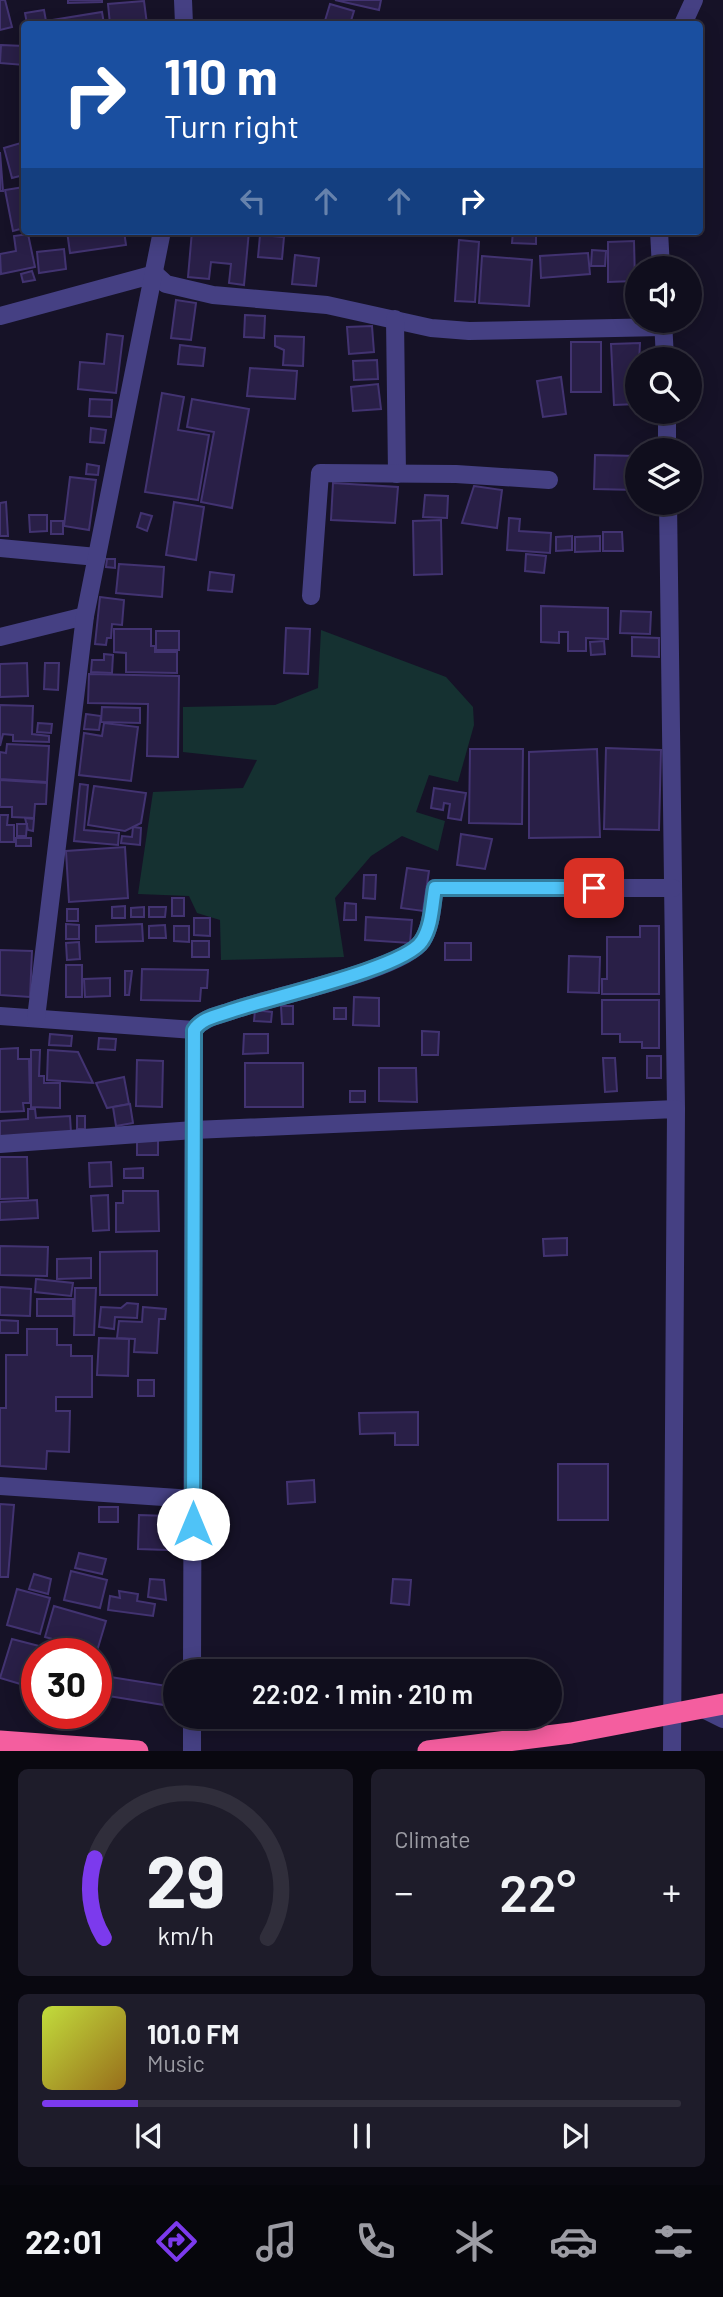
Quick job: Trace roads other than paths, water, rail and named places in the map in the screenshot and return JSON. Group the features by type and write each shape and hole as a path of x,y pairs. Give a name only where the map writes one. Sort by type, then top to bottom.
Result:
{"highway":[{"path":"428,1751 557,1735 713,1707"},
{"path":"0,1741 138,1751"}],"street":[{"path":"183,0 184,21"},
{"path":"684,21 694,0"},
{"path":"36,1017 85,616 161,235"},
{"path":"659,235 660,256"},
{"path":"0,316 155,274"},
{"path":"155,274 166,284 213,295 327,305 431,328 469,331 625,325"},
{"path":"395,319 397,474"},
{"path":"311,596 320,473 549,480"},
{"path":"668,515 676,1109 672,1751"},
{"path":"0,548 97,557"},
{"path":"0,638 85,616"},
{"path":"192,1659 194,1030 199,1022 253,1003 394,961 422,942 430,921 435,888 673,888"},
{"path":"0,1016 194,1030"},
{"path":"0,1144 194,1130 676,1109"},
{"path":"0,1486 193,1499"},
{"path":"713,1707 723,1719"},
{"path":"192,1729 192,1751"}]}
